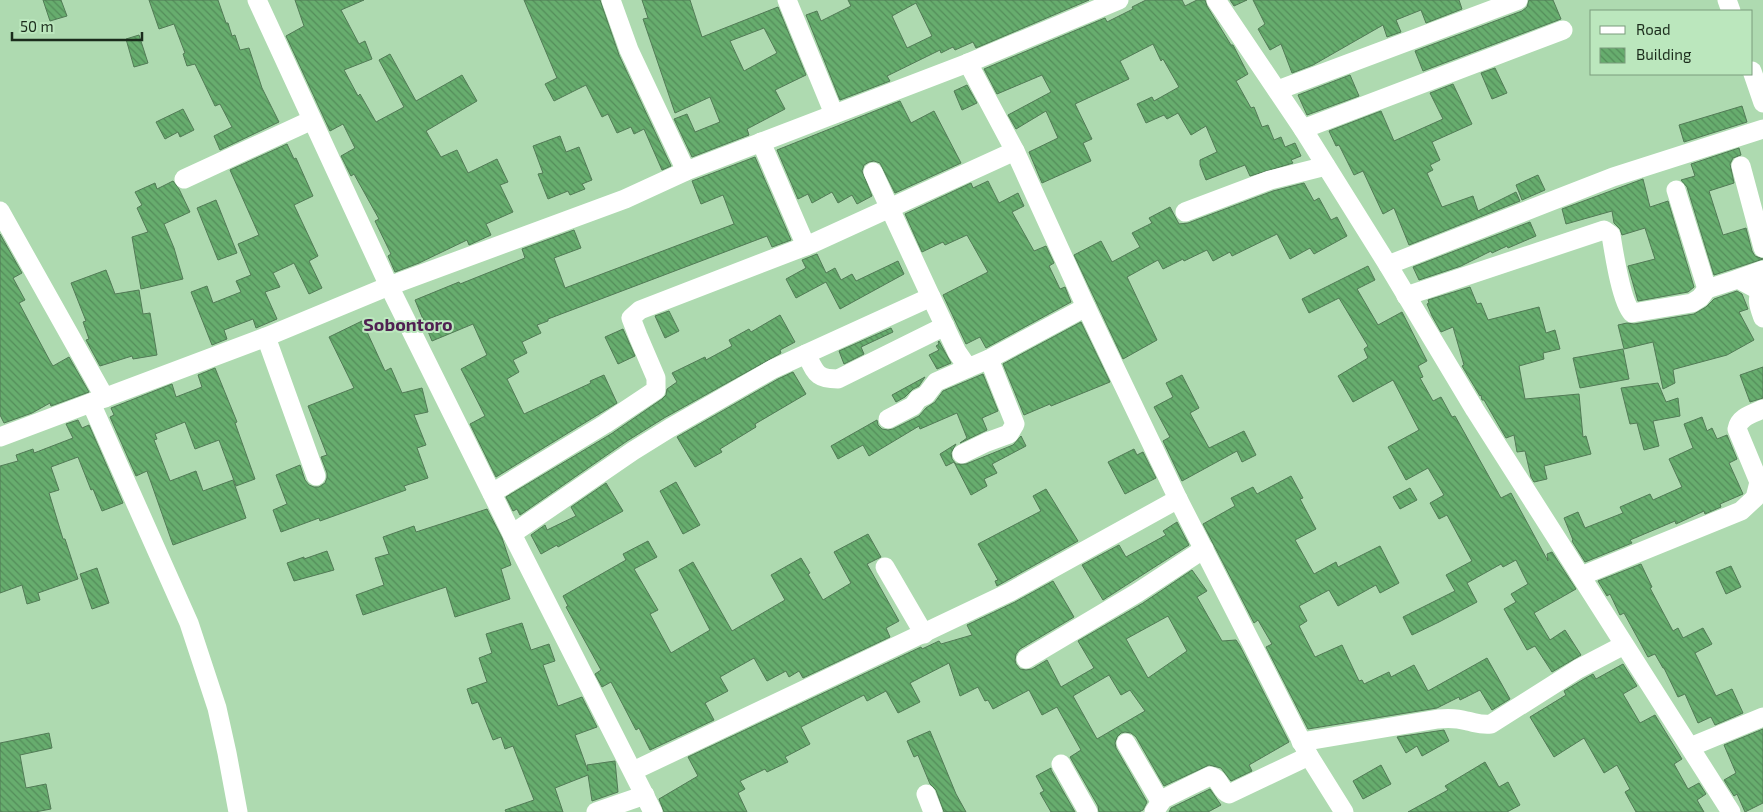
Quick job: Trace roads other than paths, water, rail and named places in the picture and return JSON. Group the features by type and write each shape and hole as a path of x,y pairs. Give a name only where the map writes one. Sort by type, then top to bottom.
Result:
{"street":[{"path":"256,0 389,286 512,534 654,812"},
{"path":"611,0 628,50 686,171"},
{"path":"787,0 834,114"},
{"path":"0,437 266,337 389,286 625,199 686,171 968,63 1119,0"},
{"path":"1216,0 1303,129 1388,264 1475,410 1731,812"},
{"path":"1278,90 1518,0"},
{"path":"1303,129 1563,30"},
{"path":"968,63 1015,151 1086,307 1178,499 1305,749 1344,812"},
{"path":"1753,74 1763,102"},
{"path":"184,179 312,120"},
{"path":"1388,264 1604,180 1763,129"},
{"path":"761,142 806,246"},
{"path":"492,493 605,424 656,390 656,378 632,318 640,310 806,246 1015,151"},
{"path":"1185,212 1270,180 1326,166"},
{"path":"1741,166 1763,248"},
{"path":"873,172 945,326 968,368"},
{"path":"1676,190 1707,289"},
{"path":"0,211 98,401 189,623 217,708 238,812"},
{"path":"1406,296 1604,230 1611,235 1621,286 1629,310 1632,313 1692,302 1700,298 1707,289 1763,270"},
{"path":"1738,279 1761,289 1758,304 1763,318"},
{"path":"512,534 670,428 773,369 931,297"},
{"path":"888,419 913,406 918,399 926,395 936,382 989,359 1086,307"},
{"path":"806,354 819,376 826,379 838,379 945,326"},
{"path":"266,337 316,476"},
{"path":"962,454 1009,434 1015,424 989,359"},
{"path":"1581,576 1741,511 1755,498 1759,482 1737,429 1738,423 1742,419 1763,409"},
{"path":"632,771 1010,592 1178,499"},
{"path":"1026,659 1137,593 1204,549"},
{"path":"885,567 924,634"},
{"path":"1157,807 1163,798 1210,776 1218,779 1224,792 1229,794 1305,749 1438,719 1452,718 1469,721 1481,726 1491,724 1578,669 1624,645"},
{"path":"1690,747 1763,717"},
{"path":"1126,744 1157,807"},
{"path":"1060,764 1088,812"},
{"path":"926,794 933,812"},
{"path":"596,812 645,795"}],"district":[{"name":"Sobontoro","path":"408,324"}]}
